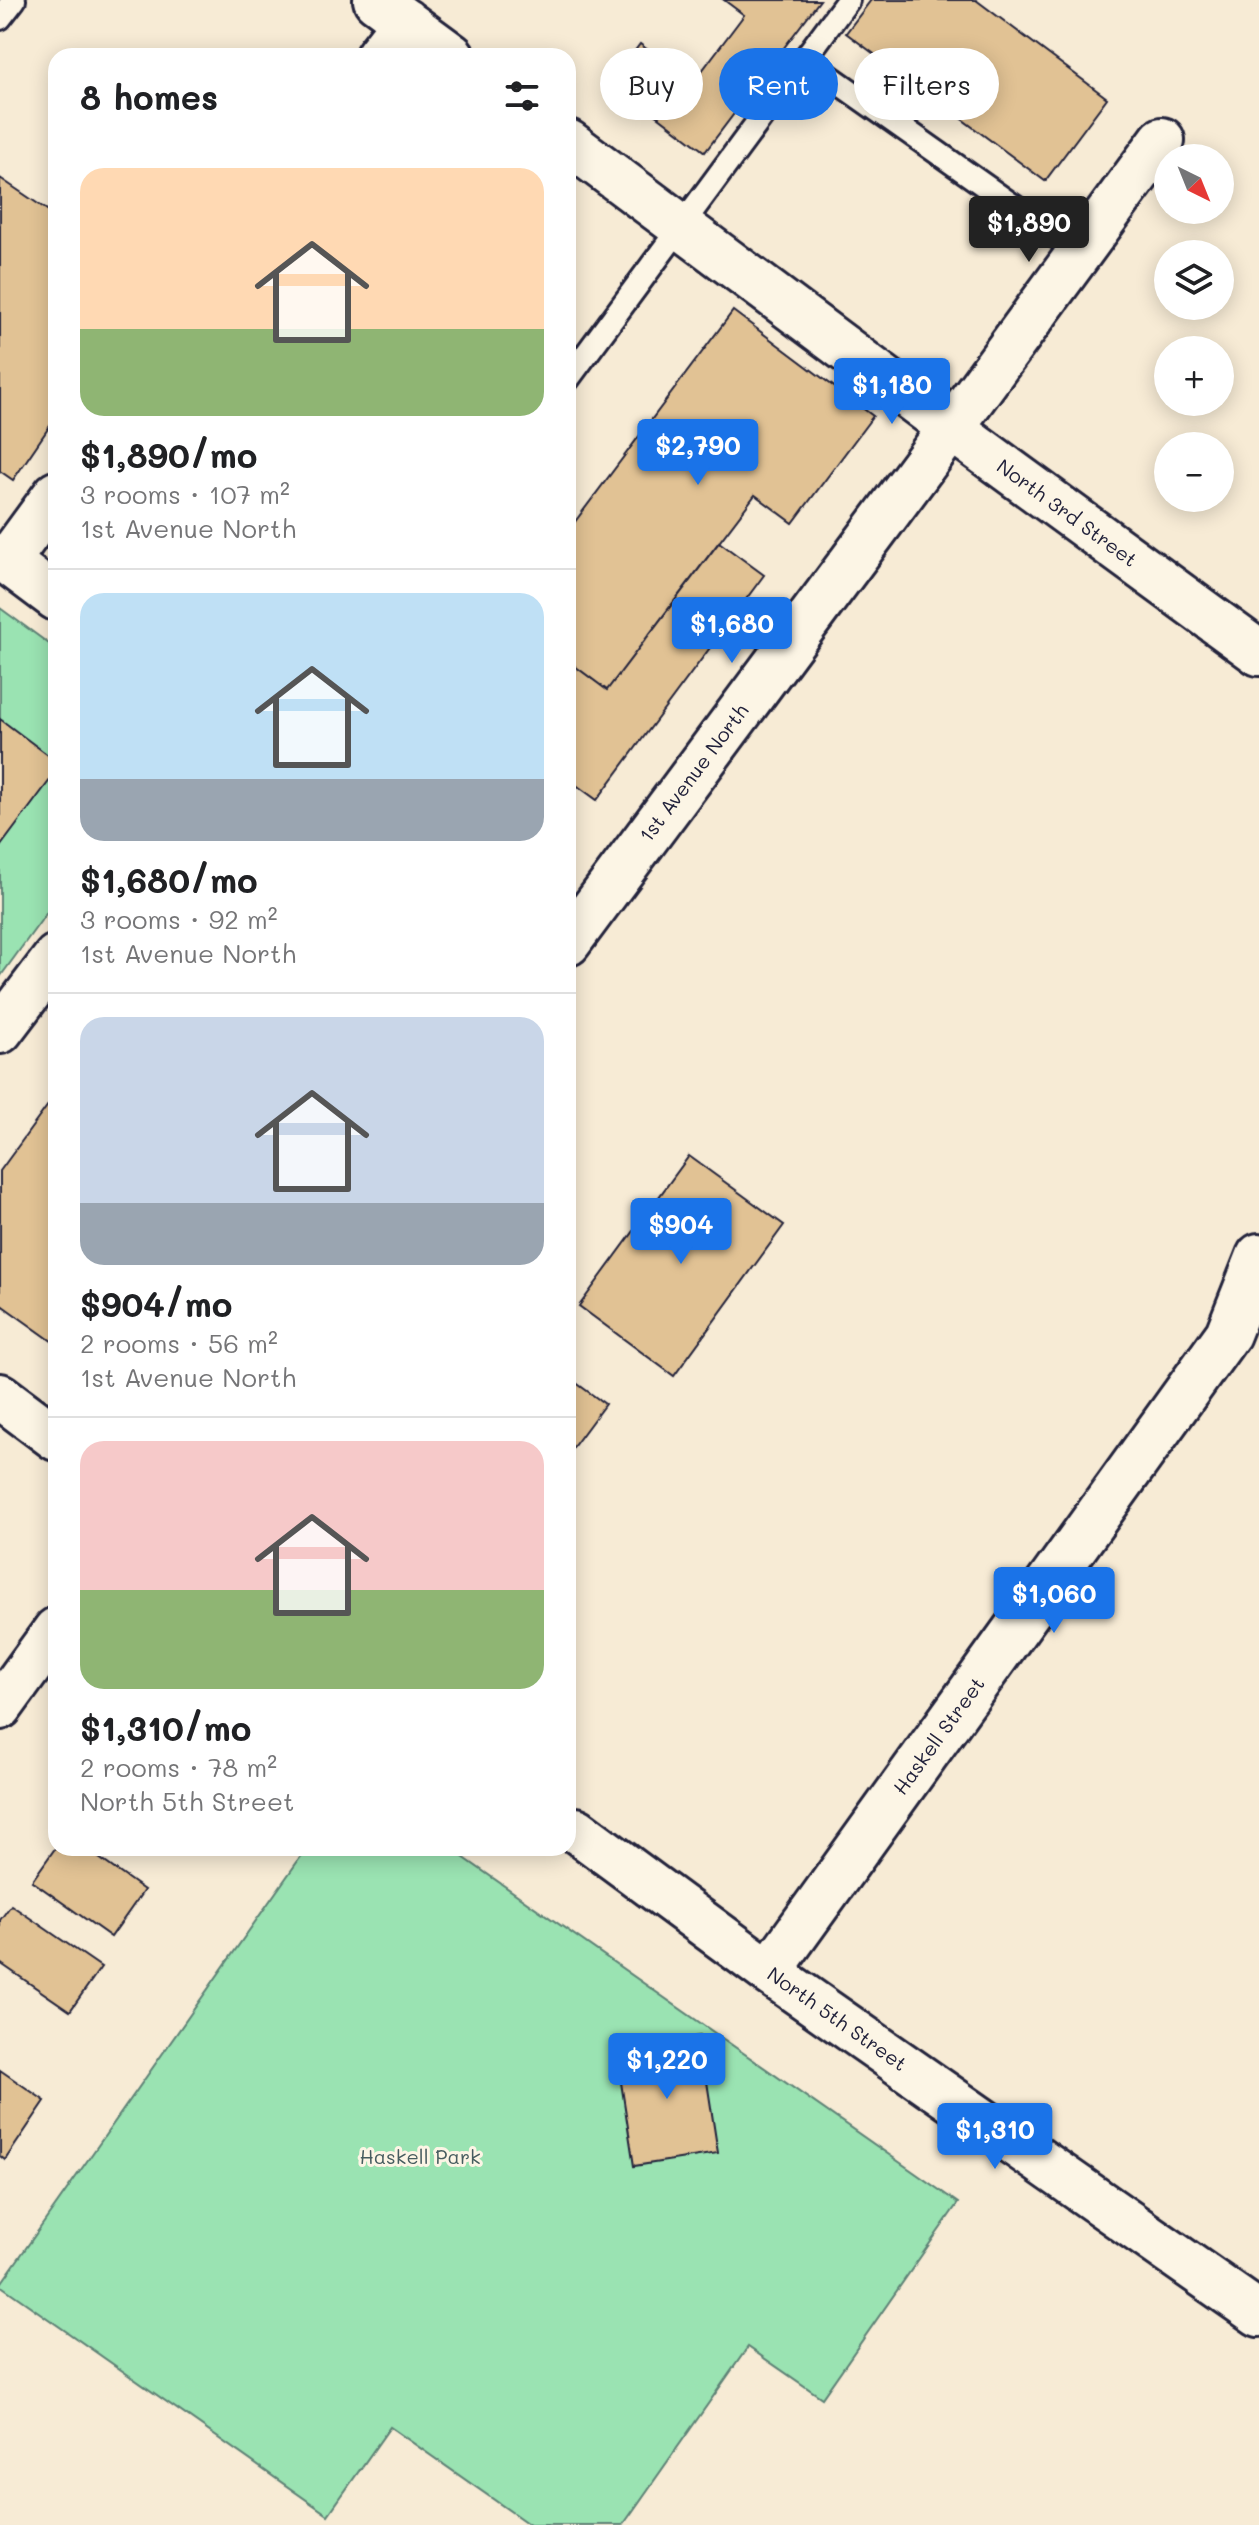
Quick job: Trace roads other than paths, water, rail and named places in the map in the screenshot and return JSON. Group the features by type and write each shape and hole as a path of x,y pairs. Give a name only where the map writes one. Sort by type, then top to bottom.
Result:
{"street":[{"path":"380,48 391,10 441,48"},
{"name":"1st Avenue North","path":"576,932 1162,140"},
{"name":"North 3rd Street","path":"576,148 1259,653"},
{"path":"48,504 4,558 48,592"},
{"path":"0,1031 48,968"},
{"name":"Haskell Street","path":"769,1972 1228,1334 1259,1256"},
{"path":"0,1396 48,1432"},
{"path":"0,1707 48,1641"},
{"name":"North 5th Street","path":"576,1830 769,1972 1259,2314"}],"lane":[{"path":"0,18 14,0"},
{"path":"813,48 848,0"},
{"path":"838,82 1080,253"},
{"path":"576,368 760,120"}],"park label":[{"name":"Haskell Park","path":"420,2157"}]}
